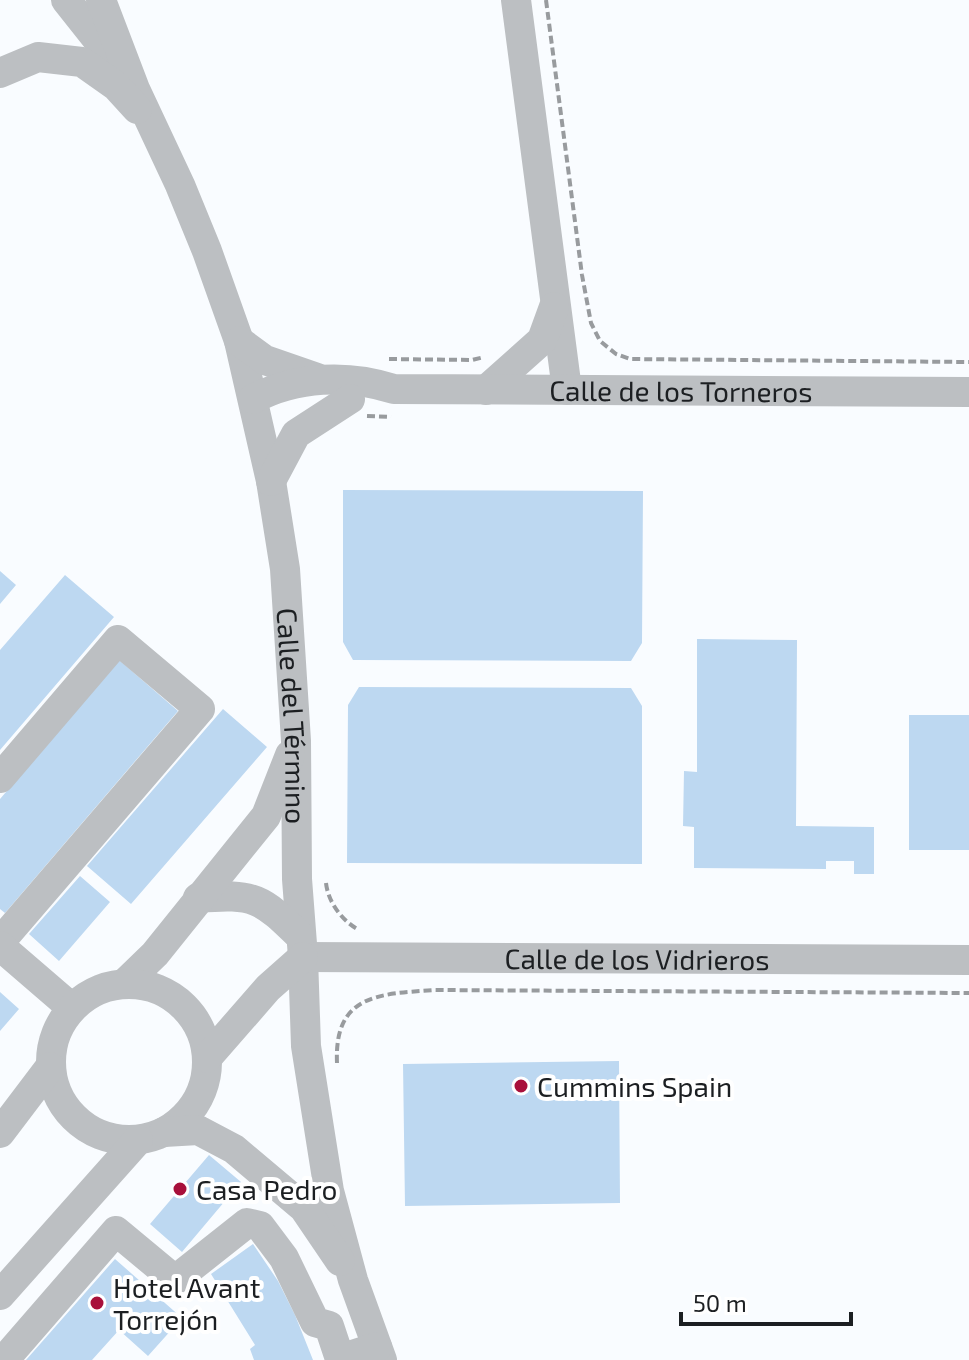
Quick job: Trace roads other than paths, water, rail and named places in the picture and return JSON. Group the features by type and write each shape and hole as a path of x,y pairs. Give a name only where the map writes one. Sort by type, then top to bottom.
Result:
{"street":[{"name":"Calle del Término","path":"66,0 135,89"},
{"name":"Calle del Término","path":"101,0 135,89 207,251 239,341 271,481 285,569 296,741 297,879 306,1046 329,1191 353,1280 379,1353"},
{"path":"516,0 567,390"},
{"path":"0,73 38,57 82,62 116,86 154,130"},
{"path":"486,390 542,340 556,301"},
{"name":"Calle de los Torneros","path":"239,341 265,360 323,380"},
{"name":"Calle de los Torneros","path":"253,399 275,387 323,380 366,380 394,389 969,392"},
{"name":"Calle de los Torneros","path":"253,399 279,406 325,399 367,399 394,389"},
{"name":"Calle de los Torneros","path":"271,481 296,434 350,399"},
{"path":"0,778 118,640 200,709 0,944 72,1008"},
{"path":"124,984 148,962 266,816 296,741"},
{"path":"198,898 227,895 257,899 278,914 302,947 207,1058"},
{"name":"Calle de los Vidrieros","path":"302,947 969,960"},
{"path":"0,1295 151,1136 190,1111 203,1087 207,1058 200,1028 180,1003 156,989 124,984 97,991 72,1008 57,1031 50,1067 57,1094 77,1122 101,1136 151,1136 198,1130 234,1149 304,1208 353,1280"},
{"path":"0,1133 50,1067"},
{"path":"4,1360 116,1231 175,1280 247,1223 260,1226 284,1258 315,1322 329,1326 340,1359 379,1353"}],"place":[{"name":"Cummins Spain","path":"521,1086"},
{"name":"Casa Pedro","path":"180,1189"},
{"name":"Hotel Avant Torrejón","path":"97,1303"}]}
